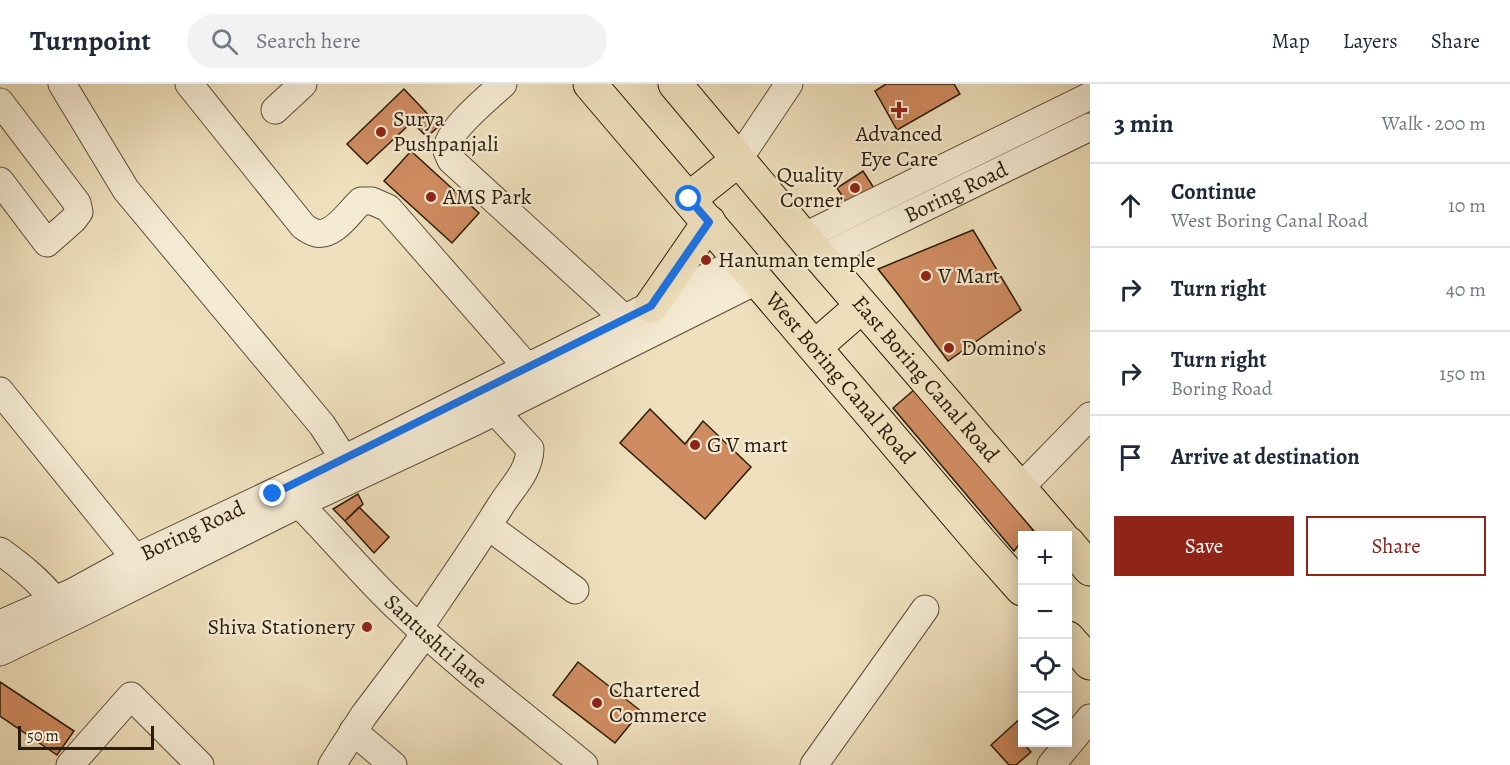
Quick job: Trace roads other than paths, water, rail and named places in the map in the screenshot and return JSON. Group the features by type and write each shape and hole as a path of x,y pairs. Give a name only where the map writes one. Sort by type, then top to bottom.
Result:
{"main road":[{"name":"West Boring Canal Road","path":"590,84 1019,585"},
{"name":"East Boring Canal Road","path":"675,84 812,248 1057,531"},
{"path":"638,313 699,211 738,160"},
{"path":"815,347 862,306"},
{"path":"1072,548 1090,569"},
{"path":"1069,639 1090,663"}],"street":[{"path":"62,84 126,190 322,426 352,468"},
{"path":"189,84 303,226 315,233 327,233 361,201 372,201 388,208 527,367"},
{"path":"275,110 303,84"},
{"path":"503,84 467,117 453,134 448,142 447,152 451,160 638,313"},
{"path":"738,160 789,84"},
{"path":"812,248 1090,96"},
{"path":"0,102 76,203 79,212 47,243 0,181"},
{"name":"Boring Road","path":"812,248 1090,127"},
{"path":"0,652 62,610 298,504 352,468 476,421 750,270"},
{"name":"Boring Road","path":"0,624 62,610 73,592 135,558 352,468 527,367 638,313 750,270"},
{"path":"0,391 135,558"},
{"path":"333,765 353,731 422,631 530,460 530,449 495,411"},
{"path":"1020,488 1090,416"},
{"name":"Santushti lane","path":"298,504 422,631 584,765"},
{"path":"488,526 575,590"},
{"path":"0,551 25,571 62,610"},
{"path":"814,765 925,609"},
{"path":"70,765 131,696 200,765"},
{"path":"1052,765 1090,718"},
{"path":"353,731 393,765"}],"place":[{"name":"Advanced Eye Care","path":"899,110"},
{"name":"Surya Pushpanjali","path":"381,132"},
{"name":"Quality Corner","path":"855,188"},
{"name":"AMS Park","path":"431,197"},
{"name":"Hanuman temple","path":"706,260"},
{"name":"V Mart","path":"926,276"},
{"name":"Domino's","path":"949,348"},
{"name":"G V mart","path":"695,445"},
{"name":"Shiva Stationery","path":"367,627"},
{"name":"Chartered Commerce","path":"597,703"}]}
